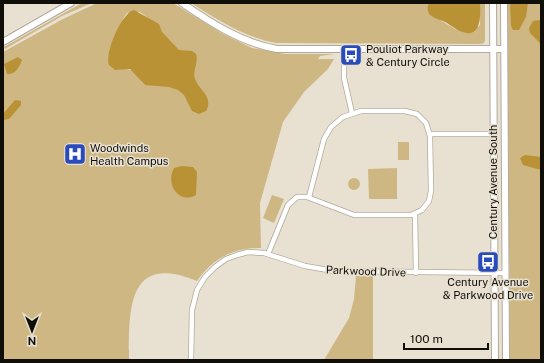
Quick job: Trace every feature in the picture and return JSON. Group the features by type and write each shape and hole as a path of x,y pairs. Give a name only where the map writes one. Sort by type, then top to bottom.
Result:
{"main road":[{"path":"3,42 71,3"},
{"path":"182,3 235,35 261,45 287,49 504,49"},
{"name":"Century Avenue South","path":"493,3 493,273 495,360"},
{"name":"Century Avenue South","path":"504,3 504,273 506,360"}],"street":[{"path":"344,49 344,78 352,113"},
{"path":"268,254 289,204 297,197 309,197 352,214 414,214 424,209 430,198 430,134 425,121 412,112 368,111 352,113 336,122 321,146 309,197"},
{"path":"430,134 493,134"},
{"path":"414,214 416,273"},
{"name":"Parkwood Drive","path":"191,360 192,306 197,290 217,264 233,256 248,252 268,254 305,266 328,271 504,273"}],"shaded area":[{"path":"92,3 62,16 5,49 4,47 80,4"},
{"path":"97,3 173,3 223,34 252,48 285,54 335,54 320,56 318,59 334,59 328,69 304,92 283,122 260,203 261,248 241,250 224,256 210,266 197,281 174,274 157,274 145,280 137,291 132,305 129,360 3,360 3,52 63,19","holes":["140,12 148,18 145,85 134,72 127,69 117,70 108,59 110,49 127,13"]},
{"path":"191,3 429,3 430,14 455,29 472,32 480,25 480,3 485,3 485,40 484,43 481,44 276,43 253,37 242,32 221,22"},
{"path":"429,3 480,3 478,27 470,33 456,29 430,15 428,12"},
{"path":"507,3 541,3 541,360 510,360"},
{"path":"510,3 528,3 526,17 519,30 513,30 511,26"},
{"path":"134,10 159,24 162,32 179,50 192,51 196,54 197,60 194,76 207,98 208,106 206,111 199,114 192,111 184,95 178,90 169,87 145,85 130,69 115,70 109,65 109,52 119,25 129,12"},
{"path":"541,20 541,44 530,33 529,28 533,21"},
{"path":"18,57 22,60 18,68 15,72 7,74 4,64"},
{"path":"15,100 21,101 21,105 9,119 4,120 3,114"},
{"path":"398,142 409,142 409,160 398,160"},
{"path":"525,155 541,157 541,170 523,165 520,158"},
{"path":"182,166 193,167 197,172 196,195 184,197 175,191 171,180 172,174 174,168"},
{"path":"397,168 397,199 369,199 368,169"},
{"path":"352,178 356,178 360,184 356,190 352,190 348,186 348,182"},
{"path":"272,195 284,199 274,223 263,218"},
{"path":"356,276 373,276 373,360 324,360 349,318 354,299"}],"place":[{"name":"Pouliot Parkway & Century Circle","path":"351,55"},
{"name":"Woodwinds Health Campus","path":"75,154"},
{"name":"Century Avenue & Parkwood Drive","path":"488,262"}]}
